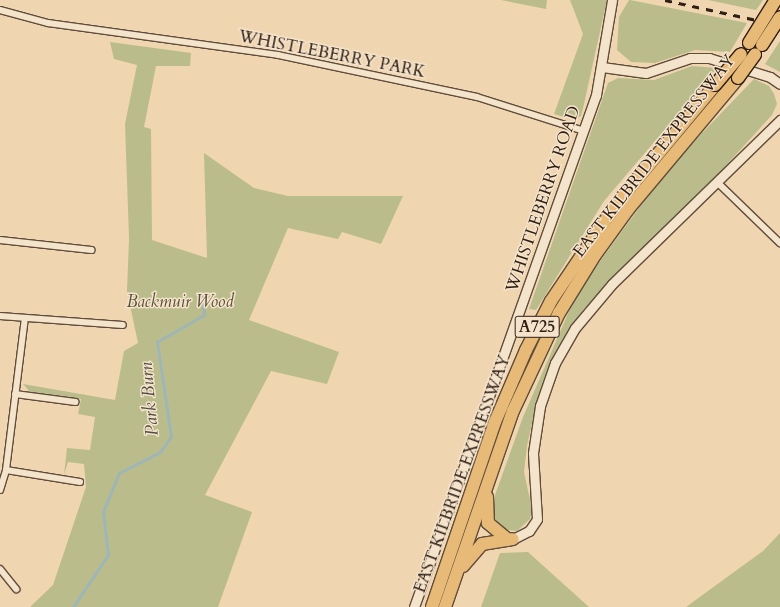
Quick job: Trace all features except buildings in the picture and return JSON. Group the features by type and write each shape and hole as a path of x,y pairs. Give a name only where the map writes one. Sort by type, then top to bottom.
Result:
{"highway":[{"name":"EAST KILBRIDE EXPRESSWAY","path":"432,607 498,415 551,302 615,206 741,54 775,0"},
{"name":"EAST KILBRIDE EXPRESSWAY","path":"445,607 486,485 528,373 582,275 629,208 738,78 759,50 780,17"},
{"path":"486,485 488,523 510,540"},
{"path":"457,572 482,544 510,540"}],"street":[{"name":"WHISTLEBERRY ROAD","path":"414,607 584,131 602,67 612,2"},
{"name":"WHISTLEBERRY PARK","path":"0,10 48,23 278,55 477,98 584,131"},
{"path":"602,67 646,73 690,58 709,58 770,77 780,84"},
{"path":"510,540 529,531 537,519 533,460 536,429 545,390 561,350 602,295 780,120"},
{"path":"717,182 780,243"},
{"path":"0,240 91,250"},
{"path":"0,316 123,325"},
{"path":"0,490 6,470 25,318"},
{"path":"15,394 75,402"},
{"path":"6,470 80,482"},
{"path":"0,569 16,590"}],"green space":[{"path":"501,0 547,0 546,9"},
{"path":"570,0 607,0 581,116 574,120 554,114 583,34"},
{"path":"629,0 747,23 730,52 695,50 655,63 631,62 617,50 619,17"},
{"path":"708,0 763,0 756,10"},
{"path":"780,41 780,72 765,64"},
{"name":"Backmuir Wood","path":"110,42 191,53 190,66 156,66 144,127 151,129 152,240 207,258 204,153 254,188 288,196 403,196 381,244 342,232 338,239 288,228 249,320 339,352 327,384 271,371 205,495 252,512 218,607 30,607 53,585 86,487 84,464 68,462 64,475 67,448 90,450 95,417 78,414 81,399 30,392 23,384 115,400 124,351 138,343 127,291 129,238 125,124 137,65 114,59"},
{"path":"692,66 717,68 604,201 536,310 529,309 608,83 618,78 654,80"},
{"path":"754,79 769,86 774,94 777,104 772,115 710,183 583,310 556,351 537,400 527,446 524,472 532,509 530,519 517,531 500,529 490,509 523,417 570,309 587,279 647,197 682,154"},
{"path":"780,533 780,607 686,607 763,551"},
{"path":"528,552 589,607 481,607 500,553"}],"waterway":[{"name":"Park Burn","path":"73,607 108,555 103,512 119,473 160,452 171,437 157,342 204,315 203,294"}],"railway":[{"path":"665,0 780,25"}]}
